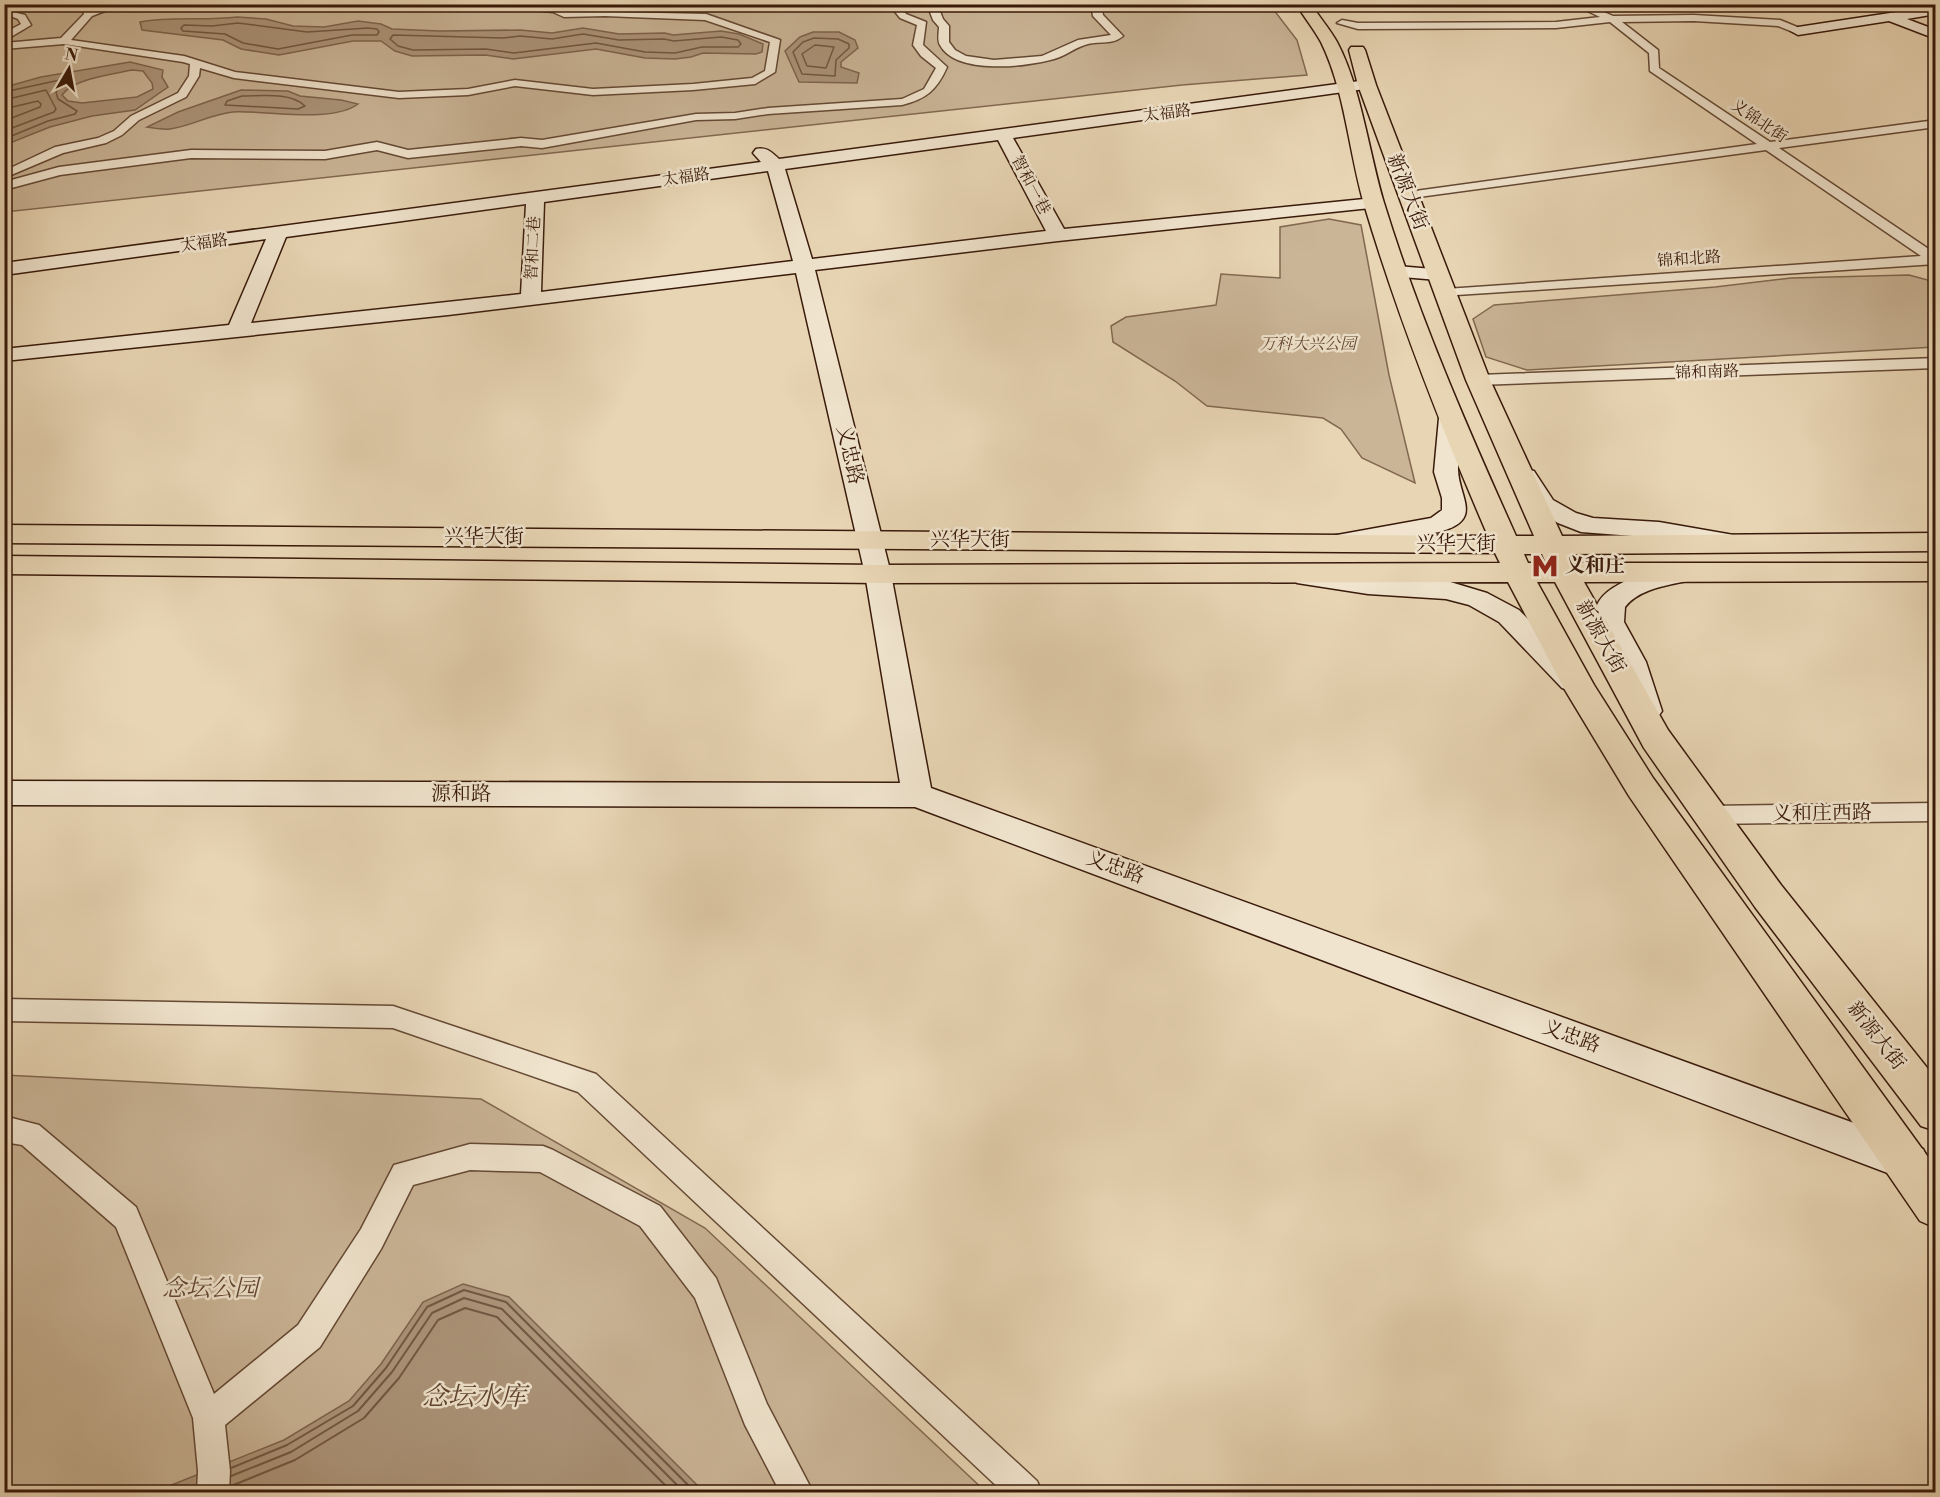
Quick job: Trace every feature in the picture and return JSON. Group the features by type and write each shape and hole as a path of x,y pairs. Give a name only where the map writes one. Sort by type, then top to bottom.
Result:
{"main road":[{"path":"1303,4 1355,82 1374,203 1450,417 1511,559 1581,690 1641,787 1935,1206"},
{"path":"1780,23 1924,8"},
{"path":"1882,11 1935,35"},
{"path":"1798,31 1882,11 1935,30"},
{"name":"新源大街","path":"1335,14 1355,46 1355,82 1408,195 1478,380 1564,572 1656,739 1708,815 1935,1112"},
{"name":"太福路","path":"4,269 536,198 769,159 1004,134 1355,82"},
{"name":"太福路","path":"4,257 72,245 769,159 1355,82"},
{"name":"智和一巷","path":"1004,134 1058,235"},
{"name":"义忠路","path":"769,159 804,265 878,574 917,795 1935,1172"},
{"name":"智和二巷","path":"531,299 536,198"},
{"path":"4,356 531,299 1058,235 1374,203"},
{"path":"237,331 278,233"},
{"path":"1397,272 1442,284"},
{"path":"1335,543 1439,524 1454,513 1454,498 1446,472 1450,417"},
{"path":"1509,451 1545,505 1567,518 1590,526 1659,530 1743,544"},
{"name":"兴华大街","path":"4,534 1335,543 1511,559 1564,572 1935,572"},
{"name":"兴华大街","path":"4,565 878,574 1282,574 1511,559 1552,545 1935,542"},
{"path":"1656,739 1631,661 1613,628 1609,614 1616,598 1640,584 1694,571"},
{"path":"1282,574 1368,585 1447,590 1478,599 1509,616 1581,690"},
{"name":"源和路","path":"4,793 917,795"}],"street":[{"path":"64,41 82,24 87,9 119,4"},
{"path":"4,46 64,41 184,59 234,75 399,95 468,92 515,83 593,92 693,87 755,81 770,72 775,40 706,17 605,13 564,14 555,9 501,4"},
{"path":"4,186 58,171 191,154 325,155 377,146 408,154 521,142 542,144 696,117 735,116 768,111 902,102 917,98 931,90 942,67 925,54 918,45 922,24 903,16 893,4"},
{"path":"932,4 938,20 944,26 943,43 951,54 972,62 998,63 1050,57 1085,41 1110,40 1118,36 1098,16 1096,4"},
{"name":"义锦北街","path":"1576,4 1612,19 1654,52 1654,69 1935,260"},
{"path":"1335,14 1358,26 1556,25 1612,19 1694,18 1780,23 1798,31"},
{"path":"4,29 7,28 9,15 22,17 27,25 4,38"},
{"path":"4,175 60,150 102,141 118,133 135,118 182,95 194,76 195,63"},
{"path":"1408,195 1935,123"},
{"name":"锦和北路","path":"1442,284 1935,260"},
{"name":"锦和南路","path":"1478,380 1935,363"},
{"name":"义和庄西路","path":"1708,815 1935,812"},
{"path":"4,1010 393,1017 587,1083 1026,1492"},
{"path":"4,1129 29,1134 126,1217 209,1418 214,1471 213,1492"},
{"path":"209,1418 309,1336 371,1239 404,1174 470,1157 543,1159 650,1216 706,1288 756,1414 797,1492"}],"green space":[{"path":"4,5 1270,5 1297,40 1307,75 1182,85 5,212"},
{"name":"万科大兴公园","path":"1329,219 1361,225 1389,375 1415,483 1362,458 1341,429 1323,418 1207,406 1175,381 1113,342 1111,326 1126,317 1216,305 1221,274 1280,278 1280,227"},
{"path":"1909,275 1935,282 1935,347 1527,370 1486,357 1473,319 1494,305 1715,287 1791,278"},
{"name":"念坛公园","path":"4,1075 481,1099 705,1228 986,1492 5,1492"}],"water":[{"path":"237,17 266,19 293,26 324,27 358,21 381,24 392,29 440,31 520,30 552,33 583,28 619,34 665,33 673,35 721,31 739,34 763,44 762,52 756,54 703,53 675,59 645,58 596,49 513,59 485,55 412,56 395,51 381,41 353,41 279,55 241,49 223,40 142,30 140,22"},
{"path":"813,32 839,32 855,40 858,48 841,62 841,67 859,73 857,83 799,82 785,51 800,37"},
{"path":"130,62 163,70 162,77 168,87 135,110 92,116 50,127 5,145 5,87 41,77","holes":["132,70 143,71 152,83 153,89 137,97 82,103 68,101 62,95 67,89 94,78"]},
{"path":"241,90 288,91 300,96 358,104 346,110 315,115 233,112 170,129 147,127 178,112"},
{"name":"念坛水库","path":"463,1284 509,1297 698,1486 697,1492 154,1492 284,1440 349,1401 381,1364 423,1302"}],"waterway":[{"path":"1928,4 1936,7"}],"place":[{"name":"义和庄","path":"1545,566"}]}
